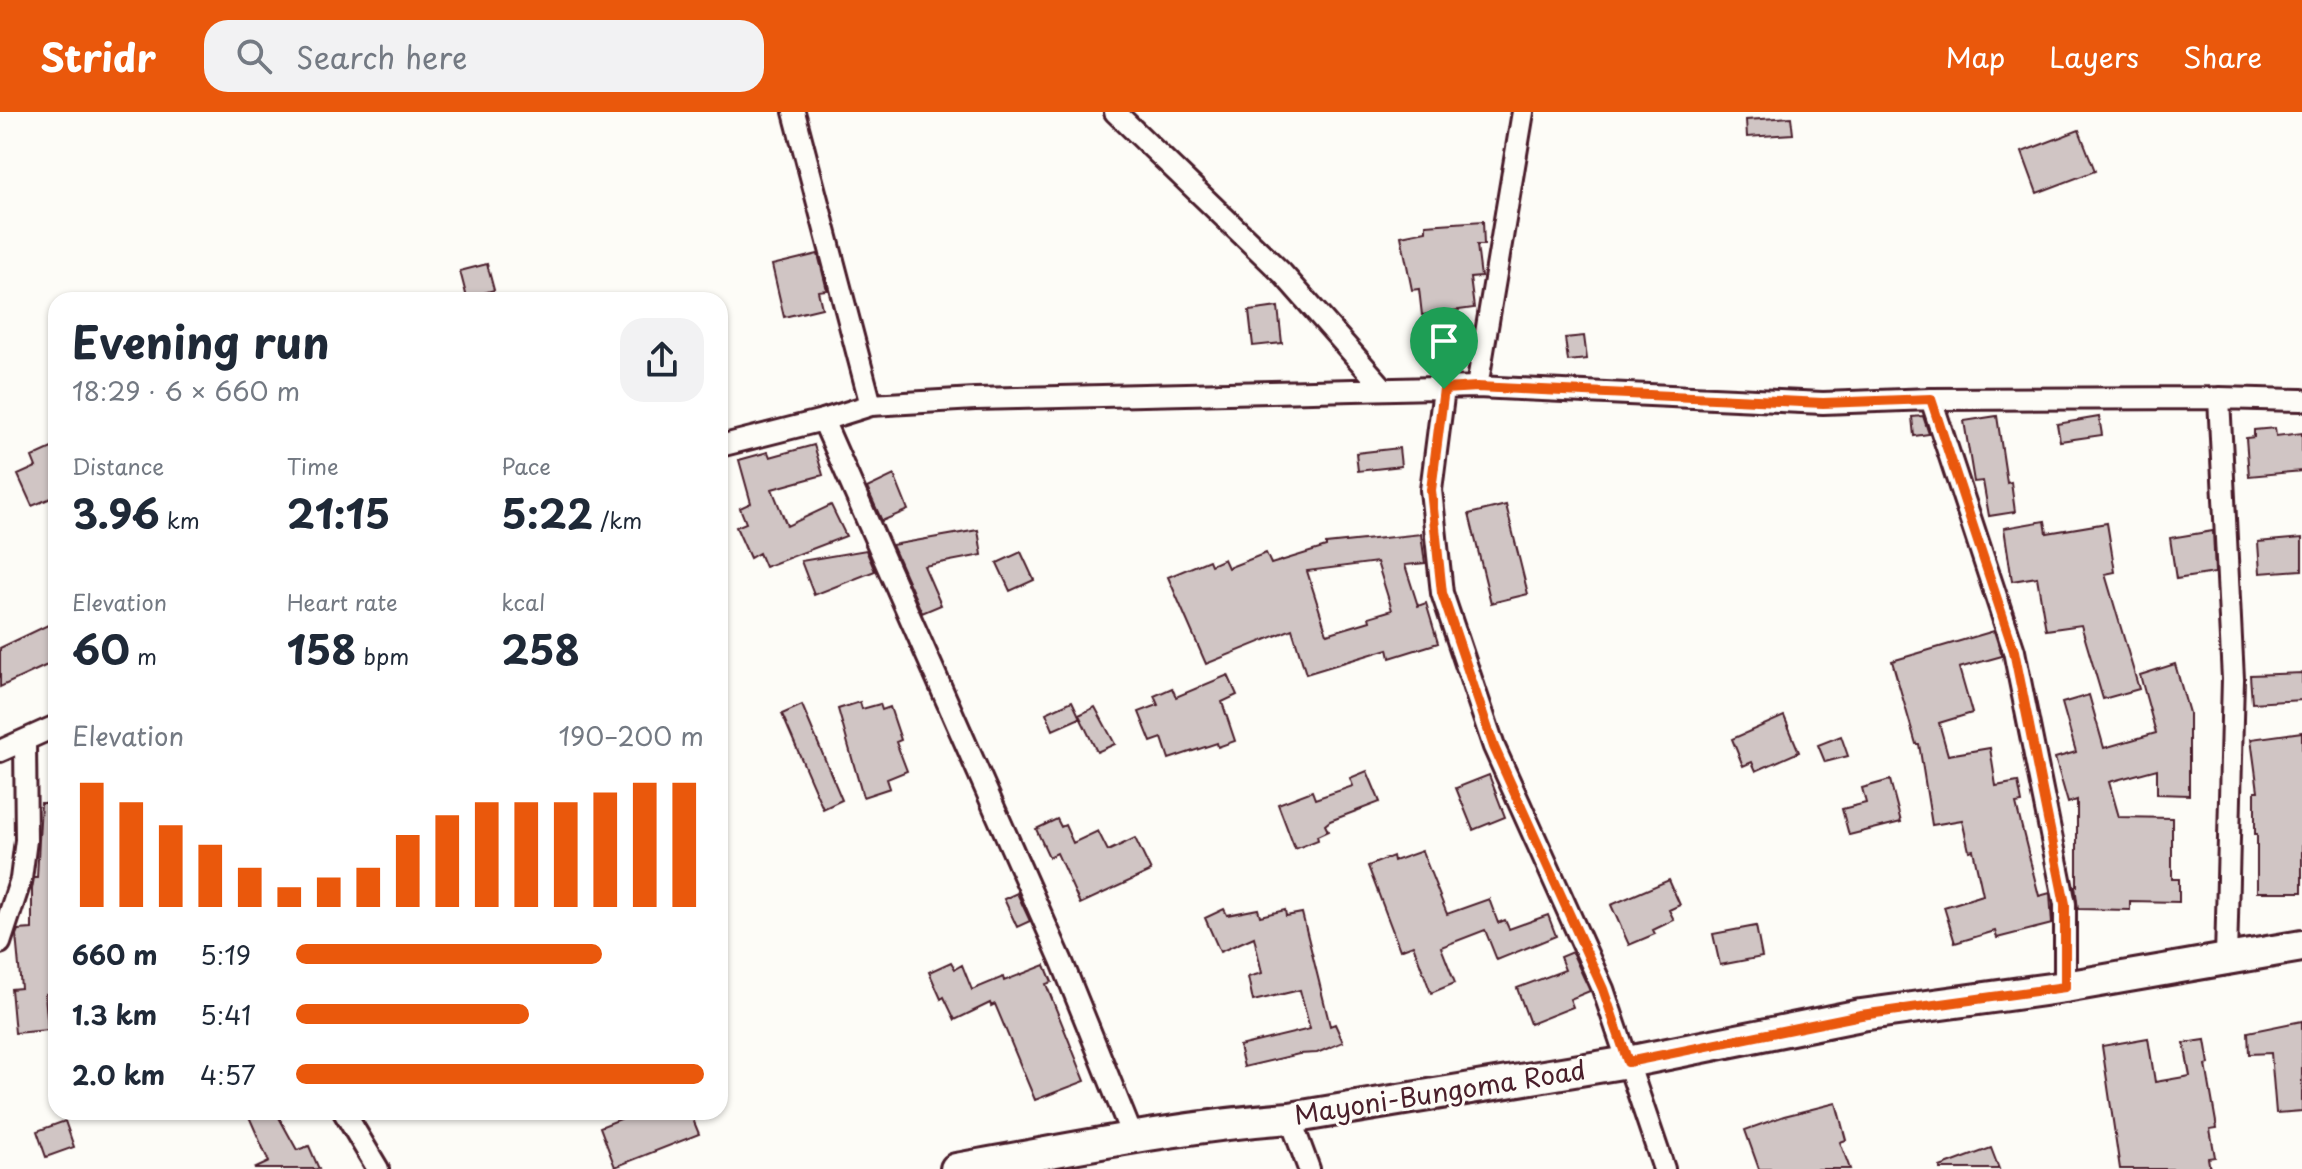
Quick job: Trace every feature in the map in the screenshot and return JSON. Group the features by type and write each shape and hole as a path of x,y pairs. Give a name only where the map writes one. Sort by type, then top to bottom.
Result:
{"main road":[{"name":"Mayoni-Bungoma Road","path":"956,1169 1133,1138 1290,1118 1628,1062 1861,1015 2065,987 2302,946"}],"street":[{"path":"794,112 871,405"},
{"path":"1115,112 1282,273 1384,389"},
{"path":"1477,387 1523,112"},
{"path":"728,444 871,405 991,399 1477,387 1823,403 1931,399 2302,400"},
{"path":"1444,389 1431,490 1442,593 1494,747 1603,989 1664,1169"},
{"path":"2219,398 2233,679 2226,958"},
{"path":"1931,399 2014,651 2065,904 2065,987"},
{"path":"823,420 1062,962 1133,1138"},
{"path":"0,751 48,730"},
{"path":"0,943 23,866 26,840 25,741"},
{"path":"1290,1118 1309,1169"},
{"path":"349,1120 378,1169"}],"building":[{"path":"1791,117 1793,134 1747,137 1746,120"},
{"path":"2079,130 2095,171 2037,193 2022,152"},
{"path":"1483,221 1484,245 1477,245 1481,277 1470,278 1474,308 1422,315 1419,289 1412,290 1401,236 1426,231 1426,225"},
{"path":"818,254 827,290 818,291 822,308 784,317 772,265"},
{"path":"487,264 494,290 465,292 460,271"},
{"path":"1278,307 1282,343 1253,346 1249,311"},
{"path":"1584,336 1587,359 1568,361 1565,338"},
{"path":"1923,416 1929,434 1914,436 1912,417"},
{"path":"1997,416 2007,483 2011,482 2015,512 1989,516 1983,481 1974,482 1964,421"},
{"path":"2099,417 2102,435 2060,441 2057,424"},
{"path":"2275,428 2276,436 2302,433 2302,471 2249,476 2246,438 2254,437 2254,430"},
{"path":"814,445 823,475 772,489 787,526 831,505 846,536 765,567 759,553 750,558 736,527 746,523 740,508 751,503 739,460 768,452 770,457"},
{"path":"1399,448 1401,466 1358,471 1356,453"},
{"path":"48,450 48,499 32,506 18,475 36,467 32,457"},
{"path":"894,475 908,510 882,521 867,488"},
{"path":"1506,505 1528,594 1491,603 1469,514"},
{"path":"2045,521 2047,533 2107,523 2115,572 2105,574 2139,689 2103,699 2081,625 2046,630 2037,577 2012,581 2004,528"},
{"path":"978,530 982,555 924,566 941,605 922,613 892,545"},
{"path":"2213,531 2215,573 2176,579 2170,538"},
{"path":"1421,534 1425,563 1405,565 1418,606 1426,603 1438,643 1390,658 1388,649 1306,674 1292,629 1206,664 1168,577 1209,560 1211,565 1224,559 1228,568 1266,553 1271,564 1326,547 1326,544","holes":["1377,562 1392,610 1369,617 1370,621 1327,634 1307,571"]},
{"path":"2302,538 2302,570 2260,573 2258,542"},
{"path":"866,550 875,571 814,595 801,561"},
{"path":"1021,552 1034,580 1010,591 997,563"},
{"path":"48,625 48,665 0,687 0,648"},
{"path":"1994,631 2002,656 1959,668 1972,713 1939,723 1948,755 1990,748 1996,786 2018,782 2022,803 2016,804 2039,896 2050,893 2052,924 1997,938 1995,931 1955,943 1944,907 1983,895 1973,850 1969,851 1962,820 1932,825 1919,744 1916,744 1892,661"},
{"path":"2175,664 2189,713 2189,795 2157,794 2157,769 2109,782 2119,817 2172,818 2172,879 2179,879 2179,902 2130,901 2130,910 2078,909 2075,886 2077,800 2068,803 2055,758 2076,752 2062,703 2089,695 2104,748 2156,733 2140,675"},
{"path":"2302,673 2302,700 2252,703 2250,675"},
{"path":"1228,675 1237,695 1222,702 1235,741 1218,747 1217,743 1169,759 1162,738 1151,742 1139,712 1158,705 1154,696 1172,688 1176,697"},
{"path":"1072,701 1080,718 1053,730 1046,713"},
{"path":"860,702 862,709 880,704 882,710 890,707 901,740 896,742 907,771 887,779 890,788 863,797 838,709"},
{"path":"802,705 842,800 823,809 782,714"},
{"path":"1095,707 1115,744 1097,752 1079,715"},
{"path":"1784,716 1799,752 1756,771 1752,762 1743,766 1732,739"},
{"path":"2302,732 2302,892 2257,892 2255,791 2258,791 2251,739"},
{"path":"1841,736 1848,756 1825,762 1818,745"},
{"path":"1367,771 1380,802 1330,821 1325,825 1328,831 1317,836 1318,840 1295,849 1278,804 1312,791 1315,799 1353,786 1350,778"},
{"path":"1489,775 1505,817 1473,830 1456,788"},
{"path":"1890,780 1901,822 1849,835 1842,809 1866,803 1862,788"},
{"path":"41,803 48,803 48,994 45,994 48,1030 15,1033 11,989 21,988 16,935 18,930 32,929 32,889 34,878 37,878"},
{"path":"1057,819 1061,827 1065,825 1073,843 1098,831 1108,851 1135,838 1151,871 1080,904 1057,853 1049,857 1036,829"},
{"path":"1422,851 1447,914 1489,899 1498,923 1505,920 1509,929 1548,915 1556,936 1497,960 1485,930 1441,947 1455,983 1431,993 1413,945 1400,950 1368,866 1393,856 1394,861"},
{"path":"1669,880 1680,905 1669,910 1674,920 1653,930 1655,934 1629,945 1611,905"},
{"path":"1017,893 1030,921 1017,927 1004,899"},
{"path":"1224,909 1227,915 1258,909 1260,916 1285,910 1286,916 1302,913 1330,1026 1335,1024 1343,1042 1317,1053 1299,1054 1244,1067 1239,1046 1310,1029 1300,990 1253,1001 1248,977 1262,973 1254,937 1220,952 1205,918"},
{"path":"1756,926 1762,957 1720,965 1713,934"},
{"path":"1572,952 1590,991 1570,999 1573,1007 1530,1024 1517,988 1565,970 1560,957"},
{"path":"951,962 955,969 962,965 972,990 1045,965 1052,982 1046,984 1085,1081 1035,1100 995,1004 991,1006 990,1003 955,1020 944,997 941,999 929,972"},
{"path":"2302,1021 2302,1111 2276,1113 2271,1053 2249,1054 2248,1032"},
{"path":"2148,1038 2155,1082 2190,1076 2184,1043 2205,1040 2217,1128 2210,1129 2215,1157 2208,1158 2210,1169 2120,1169 2102,1046"},
{"path":"1836,1103 1846,1140 1840,1142 1850,1169 1759,1169 1745,1130"},
{"path":"251,1120 280,1120 297,1150 309,1146 319,1169 254,1169 269,1162"},
{"path":"618,1120 693,1120 699,1134 615,1167 600,1127"},
{"path":"65,1121 74,1147 46,1157 37,1131"},
{"path":"1991,1148 1999,1169 1940,1169 1940,1167"}],"route":[{"path":"1477,387 1823,403 1931,399 2014,651 2065,904 2065,987 1861,1015 1628,1062 1603,989 1494,747 1442,593 1431,490 1444,389 1477,387"}]}
